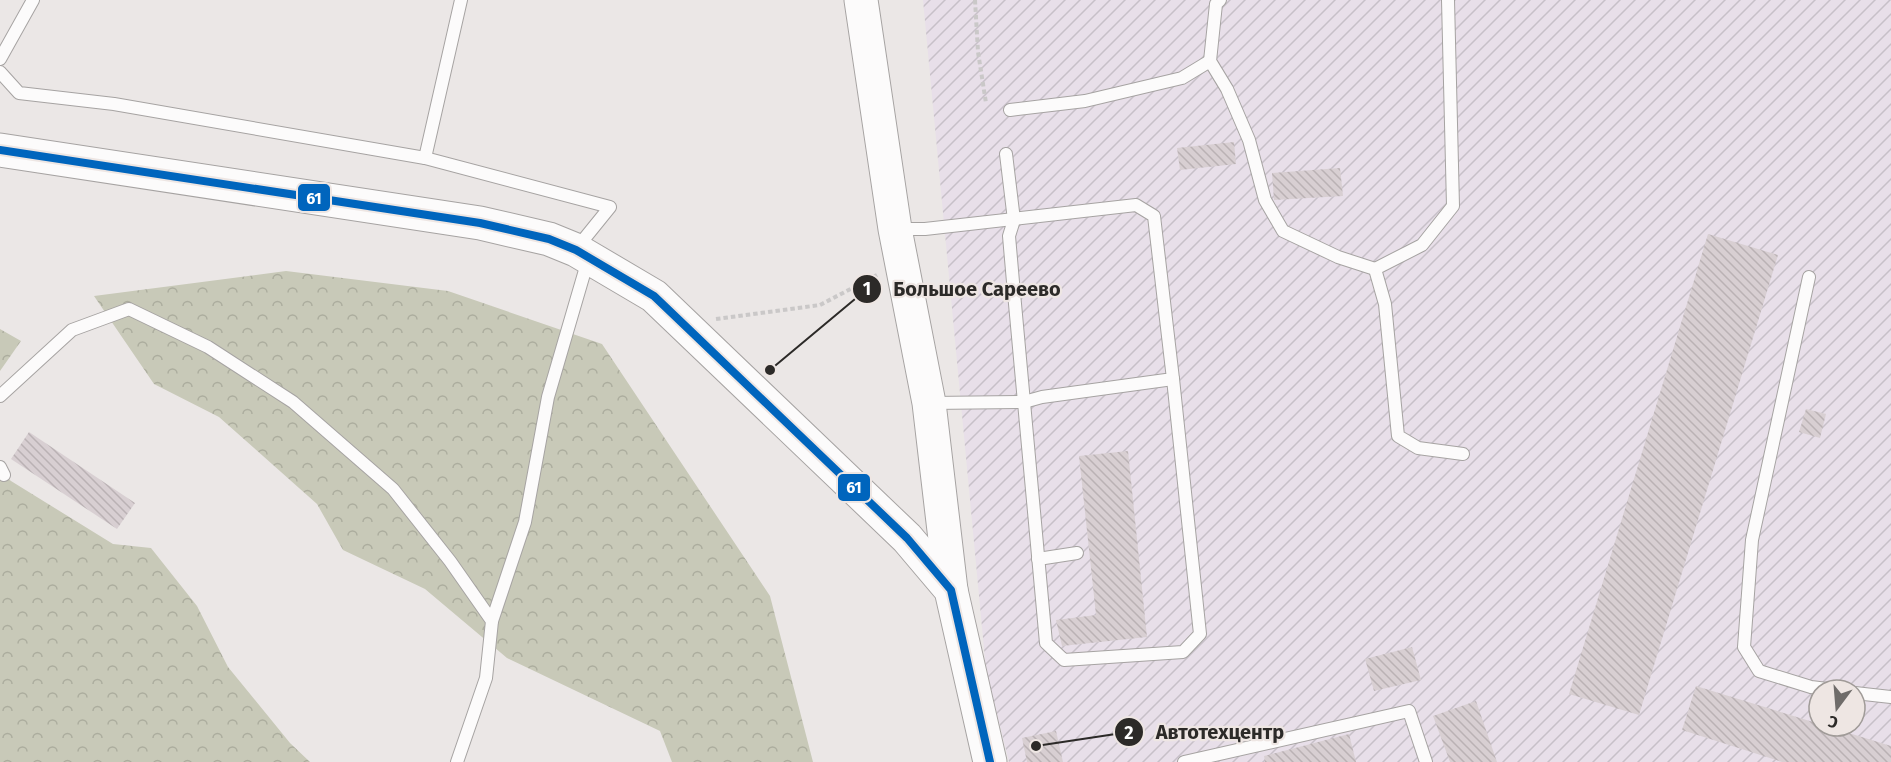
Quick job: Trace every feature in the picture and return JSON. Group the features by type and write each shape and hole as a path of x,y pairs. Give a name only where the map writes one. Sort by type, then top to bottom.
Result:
{"main road":[{"path":"861,0 895,229 929,403 951,590 990,762"},
{"path":"0,150 480,224 549,239 583,253 654,296 907,538 951,590"}],"lane":[{"path":"0,59 33,0"},
{"path":"425,158 461,0"},
{"path":"1220,0 1216,4 1210,61 1232,99 1249,140 1265,200 1283,231 1338,257 1375,269 1422,245 1453,206 1448,0"},
{"path":"1010,110 1085,101 1182,78 1210,61"},
{"path":"0,72 19,93 114,104 425,158 610,207 583,253 548,397 525,522 492,621 486,678 457,762"},
{"path":"895,229 925,229 1014,220 1136,205 1154,216 1200,634 1184,652 1064,660 1046,643 1009,236 1014,220 1006,154"},
{"path":"1375,269 1385,304 1398,436 1418,448 1463,454"},
{"path":"1807,686 1759,671 1744,647 1752,540 1809,277"},
{"path":"0,396 72,330 129,309 208,347 293,402 393,489 492,621"},
{"path":"929,403 1024,402 1041,397 1173,379"},
{"path":"1038,559 1077,553"},
{"path":"1867,694 1891,697"},
{"path":"1184,762 1408,711 1426,762"}],"path":[{"path":"975,0 978,52 986,103"},
{"path":"684,324 820,305 902,263"}],"shaded area":[{"path":"923,0 1891,0 1891,762 1009,762 986,670"}],"green space":[{"path":"286,271 448,291 602,344 770,596 813,762 672,762 660,731 507,658 425,589 343,550 317,504 219,417 154,384 94,296"},
{"path":"0,329 21,341 0,371"},
{"path":"0,471 11,481 113,544 151,548 197,606 228,667 290,743 310,762 0,762"}],"building":[{"path":"1234,142 1236,164 1180,170 1177,148"},
{"path":"1340,168 1343,196 1274,200 1272,173"},
{"path":"1708,234 1778,255 1639,715 1569,694"},
{"path":"1806,409 1826,414 1820,438 1799,432"},
{"path":"29,432 135,503 117,529 11,459"},
{"path":"1128,451 1147,637 1062,646 1056,620 1096,615 1079,456"},
{"path":"1412,647 1421,680 1374,691 1365,659"},
{"path":"1696,686 1807,720 1807,738 1865,738 1891,746 1891,762 1782,762 1682,730"},
{"path":"1476,701 1497,762 1450,762 1433,716"},
{"path":"1056,731 1063,762 1027,762 1022,738"},
{"path":"1349,734 1356,762 1265,762 1264,756"}],"transit line":[{"name":"61","path":"0,150 480,223 549,239 576,250 654,296 907,538 951,590 990,762"}],"place":[{"name":"Большое Сареево","path":"770,370"},
{"name":"Автотехцентр","path":"1036,746"}]}
